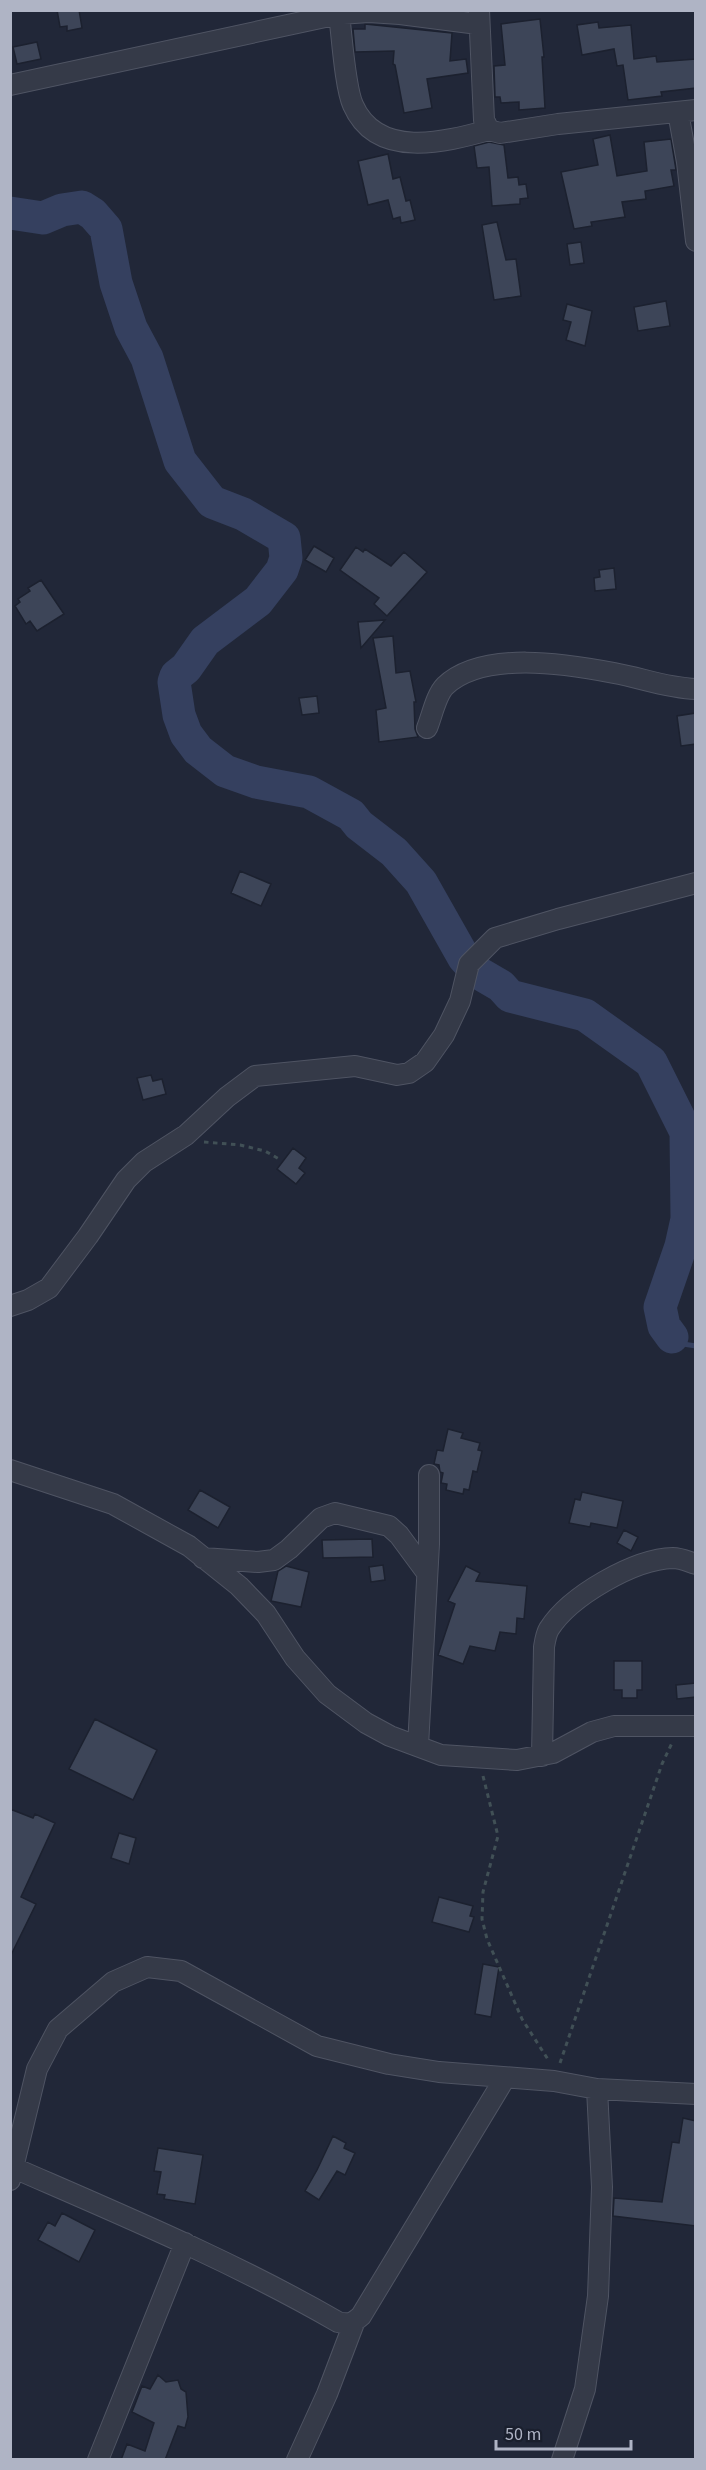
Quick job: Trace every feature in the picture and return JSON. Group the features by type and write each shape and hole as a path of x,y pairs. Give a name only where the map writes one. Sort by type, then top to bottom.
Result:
{"street":[{"path":"10,85 339,14 369,12 478,17 484,120 489,130"},
{"path":"339,14 353,104 364,122 376,132 402,144 456,139 489,130 500,133 558,124 687,111 687,162 696,241"},
{"path":"427,728 444,688 464,673 499,664 536,663 615,673 673,688 696,689"},
{"path":"10,1306 28,1300 49,1288 126,1180 144,1162 186,1135 227,1097 255,1076 355,1066 397,1076 409,1073 425,1062 444,1035 460,1001 469,964 495,938 558,919 696,884"},
{"path":"10,1470 112,1504 189,1546 240,1586 266,1614 295,1658 327,1694 366,1723 390,1736 441,1755 517,1760 553,1753 592,1732 614,1726 693,1726"},
{"path":"418,1746 427,1573 429,1474"},
{"path":"202,1558 258,1562 274,1560 321,1518 335,1513 389,1526 399,1535 427,1573"},
{"path":"542,1756 544,1647 547,1631 601,1582 657,1560 676,1558 696,1564"},
{"path":"354,2323 338,2322 288,2294 185,2243 12,2174 37,2069 58,2029 113,1982 147,1967 181,1971 317,2046 389,2064 505,2078 555,2077 597,2089 696,2094"},
{"path":"297,2460 327,2394 354,2323 361,2316 505,2078"},
{"path":"562,2460 585,2389 598,2296 602,2187 597,2089"},
{"path":"98,2460 185,2243"}],"path":[{"path":"186,1135 212,1144 240,1145 265,1151 279,1159"},
{"path":"555,2077 662,1764 674,1737 693,1726"},
{"path":"478,1757 498,1836 483,1892 482,1918 487,1939 522,2019 555,2077"}],"building":[{"path":"57,10 79,10 82,28 67,31 67,26 60,27"},
{"path":"540,19 544,57 542,57 545,108 519,110 519,102 501,103 500,97 495,97 494,66 505,65 501,24"},
{"path":"598,22 599,28 631,25 634,59 656,56 657,62 696,59 696,88 661,92 662,96 628,100 623,65 617,66 614,49 582,55 577,25"},
{"path":"365,24 452,33 450,61 466,59 468,73 427,79 432,108 404,113 393,64 394,51 355,52 353,29 365,29"},
{"path":"37,42 41,59 17,64 13,47"},
{"path":"610,135 617,176 647,171 644,142 671,139 676,170 671,170 674,186 645,191 646,199 622,202 625,217 591,222 592,226 574,229 561,172 598,165 593,139"},
{"path":"489,142 504,145 508,178 518,177 519,185 526,184 528,198 520,199 520,204 492,206 489,167 477,168 474,146"},
{"path":"388,154 393,179 400,177 406,201 410,200 415,220 401,223 400,217 393,219 388,200 368,205 358,161"},
{"path":"497,222 506,260 516,259 521,296 494,300 482,225"},
{"path":"581,242 584,263 570,265 567,244"},
{"path":"666,301 670,326 638,331 634,307"},
{"path":"567,304 592,311 585,346 566,340 571,322 563,320"},
{"path":"314,546 334,558 326,572 305,560"},
{"path":"356,547 363,552 365,549 391,566 404,552 427,572 387,616 374,604 379,598 340,570"},
{"path":"614,568 616,589 595,591 594,578 600,577 599,570"},
{"path":"41,580 64,614 37,631 30,621 26,624 15,606 20,602 18,599 30,591 28,588"},
{"path":"385,620 361,648 358,622"},
{"path":"393,636 396,673 410,671 416,702 414,702 415,729 418,737 379,742 376,710 386,708 373,638"},
{"path":"317,696 319,713 302,715 299,698"},
{"path":"696,713 696,744 681,746 677,716"},
{"path":"240,871 271,884 261,906 231,893"},
{"path":"151,1075 153,1081 162,1079 166,1094 143,1100 137,1078"},
{"path":"293,1148 306,1158 299,1168 305,1173 296,1184 277,1169"},
{"path":"448,1429 463,1433 461,1438 480,1443 478,1450 482,1451 477,1472 473,1471 469,1490 464,1489 463,1494 446,1490 447,1484 441,1483 443,1473 440,1472 439,1465 434,1464 437,1450 443,1451"},
{"path":"200,1490 230,1507 218,1528 188,1510"},
{"path":"582,1492 623,1501 617,1528 591,1523 590,1527 569,1523 575,1499 580,1500"},
{"path":"624,1530 638,1537 631,1551 617,1543"},
{"path":"372,1539 373,1557 323,1558 322,1540"},
{"path":"383,1565 385,1580 371,1582 369,1567"},
{"path":"286,1566 309,1572 301,1607 271,1601 278,1571"},
{"path":"466,1566 480,1573 476,1581 527,1586 524,1619 517,1618 516,1634 500,1632 495,1651 470,1646 463,1664 438,1655 455,1604 448,1601"},
{"path":"614,1661 642,1661 642,1690 637,1690 637,1698 622,1698 622,1690 614,1690"},
{"path":"696,1683 696,1697 677,1699 676,1685"},
{"path":"95,1719 157,1750 133,1800 69,1769"},
{"path":"10,1809 33,1818 35,1814 55,1823 21,1897 36,1904 10,1957"},
{"path":"119,1833 136,1838 129,1864 111,1858"},
{"path":"439,1897 473,1906 470,1916 474,1917 469,1932 432,1922"},
{"path":"483,1964 499,1967 491,2017 475,2014"},
{"path":"683,2118 696,2121 696,2226 613,2216 614,2198 662,2202 672,2142 679,2143"},
{"path":"333,2136 346,2143 344,2148 355,2153 345,2175 337,2171 319,2200 305,2191"},
{"path":"158,2148 203,2155 195,2204 164,2199 165,2195 157,2194 161,2172 154,2171"},
{"path":"62,2213 95,2230 79,2262 38,2240 48,2222 55,2226"},
{"path":"158,2375 166,2382 178,2380 181,2389 186,2392 188,2417 185,2428 178,2426 165,2460 121,2460 127,2444 145,2451 154,2423 132,2412 142,2386 150,2389"}],"waterway":[{"path":"10,213 43,218 62,210 82,207 93,214 106,229 116,283 131,328 147,358 180,461 212,502 243,514 284,538 286,558 282,570 258,601 205,641 186,668 176,676 174,682 179,715 186,734 198,750 225,771 256,782 309,792 351,815 359,825 394,852 421,882 464,958 477,972 501,986 510,996 585,1015 651,1062 686,1132 687,1219 681,1246 660,1307 664,1326 672,1337"},
{"path":"672,1337 683,1344 696,1346"}]}
